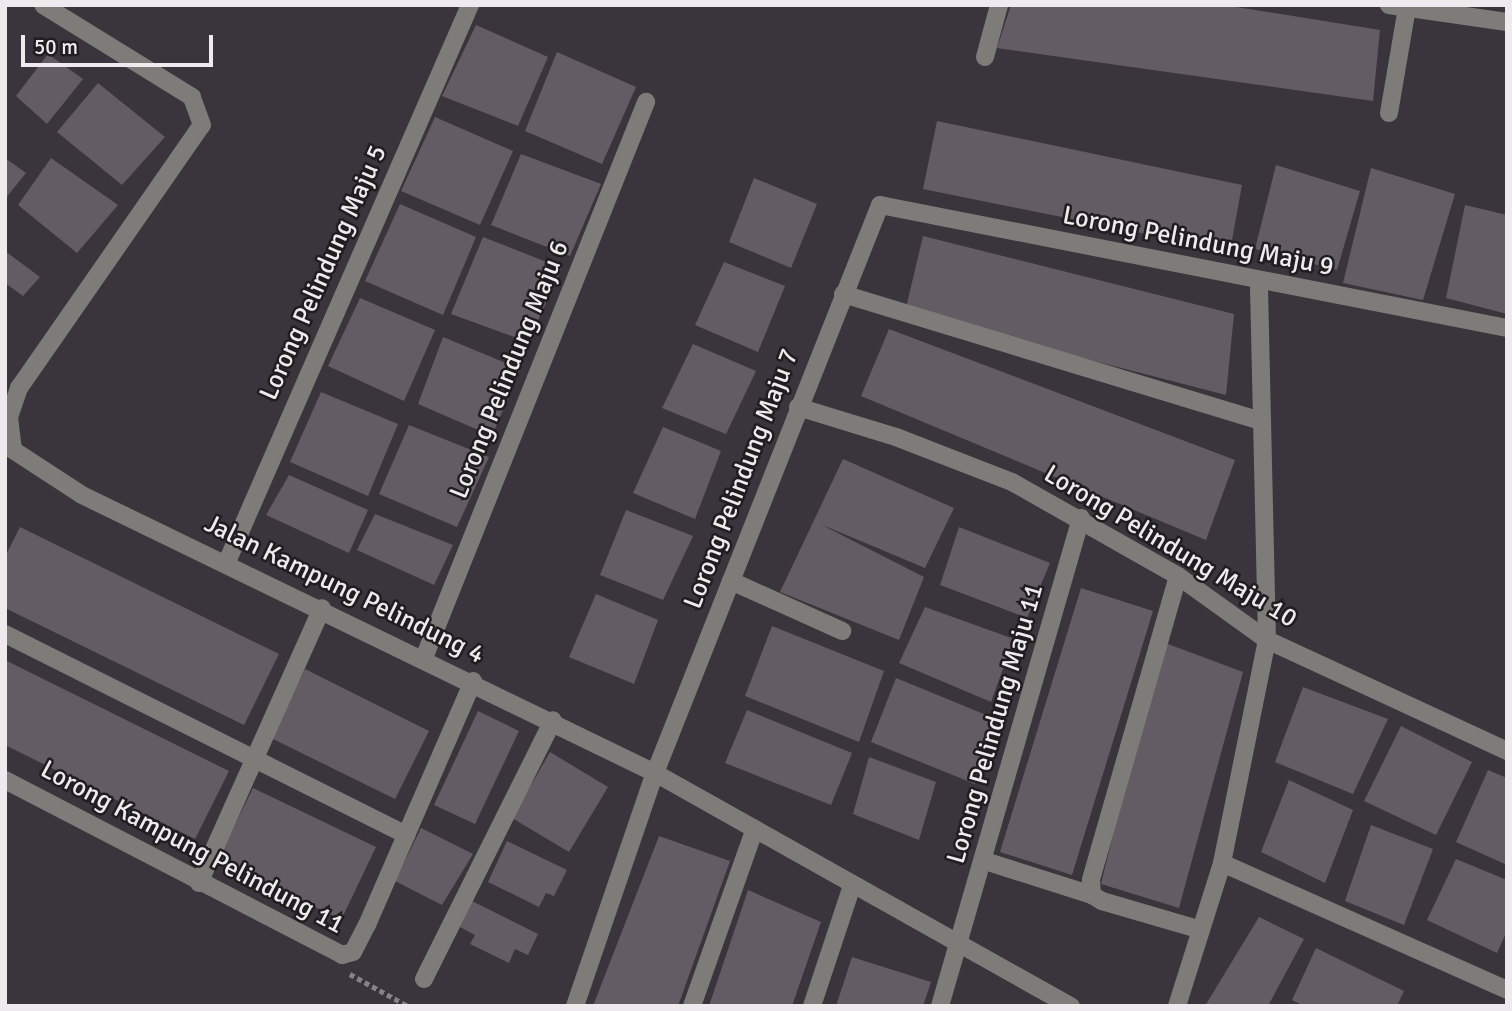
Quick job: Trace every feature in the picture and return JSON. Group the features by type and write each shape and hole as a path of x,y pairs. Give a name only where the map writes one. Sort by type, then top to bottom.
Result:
{"street":[{"path":"9,452 7,416 19,388 202,125 199,105 192,97 43,5"},
{"name":"Lorong Pelindung Maju 5","path":"227,562 470,5"},
{"path":"985,57 999,5"},
{"path":"1389,5 1507,22"},
{"path":"1389,113 1407,8"},
{"name":"Lorong Pelindung Maju 6","path":"424,658 646,102"},
{"name":"Lorong Pelindung Maju 9","path":"880,205 1259,283 1507,328"},
{"name":"Lorong Pelindung Maju 7","path":"575,1006 655,773 880,205"},
{"path":"1177,1006 1222,863 1267,640 1259,283"},
{"path":"843,294 1262,421"},
{"name":"Lorong Pelindung Maju 10","path":"798,407 959,458 1081,518 1178,576 1267,640 1507,751"},
{"name":"Jalan Kampung Pelindung 4","path":"9,452 55,481 473,681 655,773 1065,1004"},
{"name":"Lorong Pelindung Maju 11","path":"940,1006 962,944 1081,518"},
{"path":"1092,895 1091,880 1178,576"},
{"path":"732,581 842,631"},
{"path":"199,883 322,608"},
{"path":"5,634 406,835"},
{"name":"Lorong Kampung Pelindung 11","path":"5,780 342,955 353,952 473,681"},
{"path":"424,979 553,720"},
{"path":"692,1006 754,831"},
{"path":"985,861 1201,930"},
{"path":"1222,863 1507,990"},
{"path":"812,1006 852,886"}],"path":[{"path":"342,955 346,972 408,1006"}],"building":[{"path":"1011,5 1224,5 1380,30 1373,101 997,48"},
{"path":"476,25 548,57 518,126 442,96"},
{"path":"557,52 636,87 602,164 525,131"},
{"path":"48,54 83,79 47,124 16,96"},
{"path":"98,83 165,137 122,185 57,132"},
{"path":"435,117 513,151 480,225 401,191"},
{"path":"937,121 1242,185 1230,251 923,189"},
{"path":"521,154 601,184 570,256 491,225"},
{"path":"5,158 26,173 5,199"},
{"path":"51,158 118,205 77,253 18,205"},
{"path":"1276,165 1360,191 1337,270 1255,249"},
{"path":"1371,168 1455,194 1423,300 1343,283"},
{"path":"754,178 817,204 791,268 729,242"},
{"path":"400,204 476,237 443,315 365,281"},
{"path":"1465,205 1507,215 1507,314 1446,298"},
{"path":"923,236 1234,314 1226,395 905,312"},
{"path":"483,237 562,268 528,342 451,314"},
{"path":"5,251 40,277 23,296 5,283"},
{"path":"724,262 785,286 758,352 695,325"},
{"path":"360,298 435,330 404,401 328,366"},
{"path":"889,329 1235,460 1206,540 861,396"},
{"path":"443,337 520,369 492,436 418,404"},
{"path":"693,344 756,371 726,434 662,408"},
{"path":"321,392 398,424 368,496 290,462"},
{"path":"409,425 489,457 457,527 379,494"},
{"path":"663,427 721,451 695,519 633,493"},
{"path":"843,459 954,508 925,568 820,524 924,577 899,640 780,592"},
{"path":"289,475 368,510 349,553 266,515"},
{"path":"626,510 693,536 663,600 600,575"},
{"path":"375,514 453,545 434,585 357,550"},
{"path":"20,527 279,654 244,725 5,608 5,557"},
{"path":"959,527 1050,563 1027,618 940,585"},
{"path":"1081,588 1153,611 1072,875 1000,852"},
{"path":"596,594 658,620 634,684 569,657"},
{"path":"925,607 1014,639 991,702 899,663"},
{"path":"772,626 884,671 859,742 745,696"},
{"path":"1160,641 1243,672 1179,908 1101,884"},
{"path":"5,660 229,771 195,839 5,745"},
{"path":"305,669 429,731 395,799 271,738"},
{"path":"896,678 996,719 975,784 871,742"},
{"path":"1303,687 1388,719 1353,794 1275,762"},
{"path":"747,710 852,753 831,805 725,763"},
{"path":"478,711 519,731 475,824 434,805"},
{"path":"1401,726 1472,762 1436,835 1364,801"},
{"path":"550,752 608,787 569,852 512,818"},
{"path":"869,757 936,782 919,840 853,814"},
{"path":"1488,770 1507,778 1507,865 1456,842"},
{"path":"1289,780 1353,810 1325,883 1261,852"},
{"path":"253,788 376,847 341,920 218,859"},
{"path":"1371,825 1433,849 1404,925 1345,901"},
{"path":"421,828 473,854 442,905 395,881"},
{"path":"659,836 730,861 678,1006 593,1006"},
{"path":"507,841 567,870 554,896 546,893 539,907 488,882"},
{"path":"1456,859 1507,880 1507,931 1497,953 1427,920"},
{"path":"748,890 821,922 792,1006 709,1006"},
{"path":"472,901 538,934 528,955 515,949 509,963 470,944 475,935 460,927"},
{"path":"1259,917 1304,939 1268,1006 1205,1006"},
{"path":"1316,948 1404,991 1397,1006 1304,1006 1292,1000"},
{"path":"852,957 931,982 923,1006 836,1006"}]}
